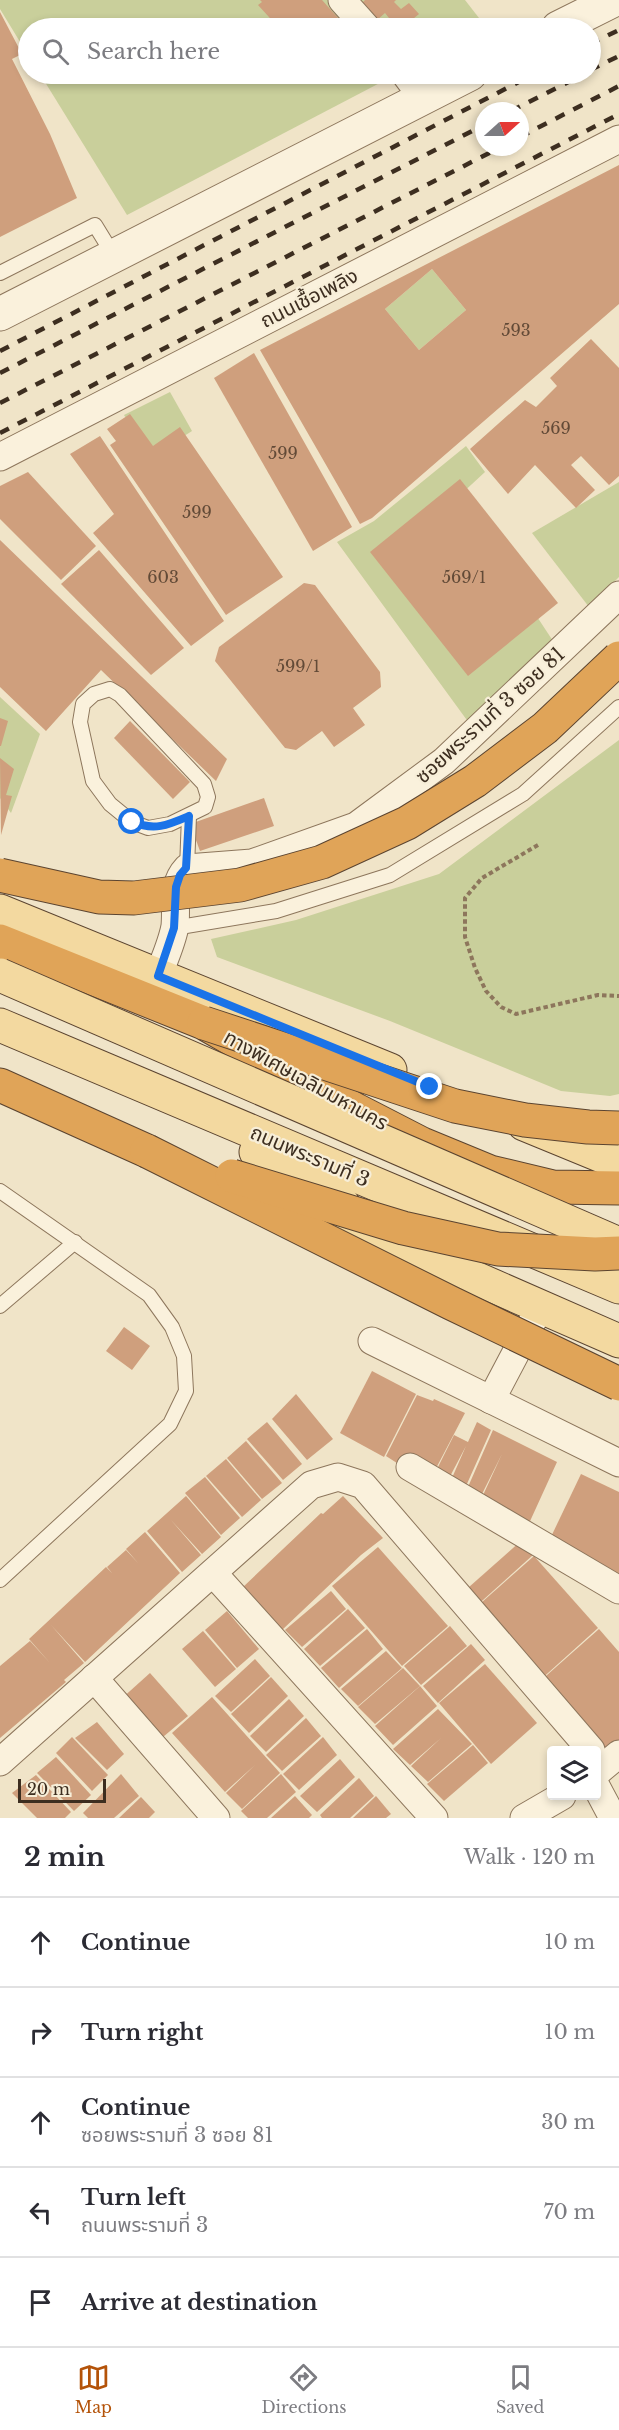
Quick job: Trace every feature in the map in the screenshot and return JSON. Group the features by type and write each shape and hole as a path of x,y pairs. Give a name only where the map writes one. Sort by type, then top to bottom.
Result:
{"highway":[{"path":"0,875 99,897 134,898 240,885 322,862 407,823 475,781 545,728 619,658"},
{"name":"ทางพิเศษเฉลิมมหานคร","path":"0,941 204,1023 422,1144 490,1172 553,1187 619,1188"},
{"path":"204,1023 455,1106 525,1120 588,1127 619,1127"},
{"path":"0,1085 147,1151 619,1384"},
{"path":"147,1151 403,1228 487,1246 595,1254 619,1253"}],"main road":[{"path":"0,911 619,1163"},
{"path":"0,975 619,1244"},
{"path":"0,982 548,1208 619,1230"},
{"name":"ถนนพระรามที่ 3","path":"0,1025 619,1287"},
{"name":"ถนนพระรามที่ 3","path":"0,1032 148,1096 250,1149 450,1267"},
{"name":"ถนนพระรามที่ 3","path":"0,1097 166,1164 450,1267 619,1341"}],"street":[{"path":"342,0 358,18"},
{"path":"578,18 614,0"},
{"path":"0,314 114,256 414,86"},
{"name":"ถนนเชื้อเพลิง","path":"0,457 619,139"},
{"name":"ซอยพระรามที่ 3 ซอย 81","path":"186,868 252,863 356,826 444,761 619,595"},
{"path":"158,976 174,928 176,887 180,875 186,868"},
{"path":"491,1400 540,1307"},
{"path":"372,1341 619,1462"},
{"path":"410,1467 619,1590"},
{"path":"0,1762 311,1485 338,1477 363,1485 586,1746"},
{"path":"213,1573 434,1818"},
{"path":"94,1678 216,1818"},
{"path":"601,1764 613,1818"},
{"path":"524,1818 555,1800"}],"lane":[{"path":"0,273 95,225 114,256"},
{"path":"110,689 120,695 204,784 208,797 205,807 189,816 170,824 148,828 132,822 110,804 93,781 80,722 83,704 94,694 110,689"},
{"path":"174,928 276,911 390,875 523,794 619,707"},
{"path":"186,868 189,816"},
{"path":"582,1147 619,1127"},
{"path":"0,1191 148,1295 172,1327 184,1356 186,1391 170,1424 0,1580"},
{"path":"0,1306 75,1242"}],"path":[{"path":"538,845 482,878 465,898 465,937 475,968 486,991 501,1008 516,1014 598,995 619,996"}],"green space":[{"path":"0,0 331,0 348,18 18,18 18,39 0,9"},
{"path":"356,0 465,0 479,18 372,18"},
{"path":"46,84 378,84 127,215"},
{"path":"432,269 466,310 419,350 385,309"},
{"path":"170,392 192,431 151,457 124,415"},
{"path":"466,446 485,472 458,497 553,641 469,723 337,542 374,521"},
{"path":"619,482 619,577 589,607 532,533"},
{"path":"0,697 40,734 11,813 0,798"},
{"path":"619,740 619,1094 610,1096 561,1091 390,1021 217,957 211,939 296,920 439,874"}],"building":[{"path":"260,0 322,0 338,18 270,18 258,5 262,2"},
{"path":"365,0 396,0 394,2 401,9 409,3 419,14 414,18 389,18 385,13 379,18 375,18 362,3"},
{"path":"0,12 18,46 18,56 12,59 18,71 18,84 25,84 50,134 77,198 0,237"},
{"path":"619,165 619,304 372,518 360,524 260,350","holes":["432,269 466,310 419,350 385,309"]},
{"path":"591,339 619,368 619,476 609,485 581,456 571,465 595,490 576,508 535,465 508,494 470,449 525,400 536,407 557,386 550,378"},
{"path":"254,353 352,527 313,551 214,378"},
{"path":"130,414 153,446 180,427 283,577 226,615 110,445 116,441 107,429"},
{"path":"100,436 224,621 191,646 93,533 114,514 70,454"},
{"path":"28,472 96,546 61,580 0,519 0,486"},
{"path":"460,479 558,603 468,676 370,552"},
{"path":"0,540 227,759 216,781 101,670 46,731 0,687"},
{"path":"99,550 184,648 151,675 61,584"},
{"path":"304,583 315,585 380,672 381,687 353,708 365,725 334,747 322,731 296,750 285,748 215,661 219,647"},
{"path":"0,718 8,721 1,746 0,746"},
{"path":"130,721 190,782 173,799 114,738"},
{"path":"0,758 14,769 6,795 12,796 1,835"},
{"path":"264,798 274,826 200,851 190,824"},
{"path":"124,1327 150,1346 132,1370 106,1351"},
{"path":"372,1371 416,1394 384,1457 340,1433"},
{"path":"296,1394 333,1439 307,1460 272,1419"},
{"path":"417,1395 433,1401 434,1399 465,1413 432,1476 400,1465 386,1456"},
{"path":"267,1422 302,1464 283,1480 247,1439"},
{"path":"477,1422 491,1430 462,1495 448,1487 466,1446 446,1484 433,1477 454,1435 468,1442"},
{"path":"493,1430 557,1462 526,1530 478,1506 502,1454 477,1504 464,1496"},
{"path":"246,1441 282,1483 262,1499 227,1458"},
{"path":"226,1459 261,1500 242,1517 206,1476"},
{"path":"581,1474 619,1492 619,1576 549,1541"},
{"path":"205,1477 240,1518 221,1535 185,1493"},
{"path":"186,1496 221,1537 202,1554 171,1520 201,1555 182,1572 147,1531"},
{"path":"343,1496 383,1538 361,1555 281,1631 242,1588 321,1513 323,1514"},
{"path":"145,1532 180,1573 85,1662 51,1625 84,1663 64,1680 66,1682 0,1738 0,1666 30,1641 50,1663 29,1639 106,1567 112,1573 107,1567 126,1550 138,1563 126,1549"},
{"path":"521,1541 533,1555 473,1609 460,1595"},
{"path":"378,1547 448,1626 402,1666 332,1586"},
{"path":"534,1556 598,1628 538,1682 473,1610"},
{"path":"331,1591 346,1609 302,1647 285,1630"},
{"path":"348,1609 365,1628 320,1666 304,1649"},
{"path":"227,1611 259,1649 237,1668 205,1630"},
{"path":"450,1626 467,1646 421,1685 404,1666"},
{"path":"367,1629 383,1649 339,1688 321,1668"},
{"path":"599,1629 619,1652 619,1740 602,1755 601,1746 594,1746 538,1683"},
{"path":"203,1631 236,1669 215,1687 182,1649"},
{"path":"471,1644 485,1660 438,1703 423,1686"},
{"path":"386,1651 402,1668 358,1706 341,1689"},
{"path":"255,1659 270,1676 231,1712 215,1696"},
{"path":"485,1664 537,1723 491,1764 439,1703"},
{"path":"403,1668 420,1686 375,1724 358,1707"},
{"path":"150,1673 188,1716 157,1742 120,1700"},
{"path":"271,1677 288,1696 249,1733 231,1714"},
{"path":"420,1686 437,1706 393,1745 375,1726"},
{"path":"212,1697 280,1773 242,1809 226,1793 255,1765 225,1792 172,1733"},
{"path":"289,1699 304,1716 266,1752 250,1736"},
{"path":"438,1709 472,1744 428,1782 411,1766 441,1738 410,1765 393,1749"},
{"path":"306,1718 321,1736 282,1771 266,1755"},
{"path":"97,1722 124,1754 107,1770 75,1738"},
{"path":"72,1737 108,1775 92,1791 56,1753"},
{"path":"323,1737 337,1755 299,1790 283,1774"},
{"path":"473,1745 488,1763 444,1801 427,1784"},
{"path":"56,1757 91,1795 74,1811 37,1773"},
{"path":"340,1759 355,1777 317,1812 300,1796"},
{"path":"121,1774 139,1796 114,1818 88,1818 83,1813"},
{"path":"281,1774 296,1792 267,1818 248,1818 241,1811"},
{"path":"36,1775 71,1812 65,1818 37,1818 12,1793"},
{"path":"359,1778 374,1796 350,1818 322,1818 320,1815"},
{"path":"295,1796 312,1815 309,1818 271,1818"},
{"path":"376,1796 391,1814 386,1818 353,1818"},
{"path":"141,1797 155,1812 149,1818 119,1818"}],"railway":[{"path":"601,39 619,30"},
{"path":"601,65 619,56"},
{"path":"0,351 515,84"},
{"path":"529,102 564,84"},
{"path":"529,132 619,86"},
{"path":"0,433 619,114"},
{"path":"0,373 475,130"},
{"path":"0,403 483,156"}],"route":[{"path":"132,822 148,828 170,824 189,816 186,868 180,875 176,887 174,928 158,976 430,1087"}]}
